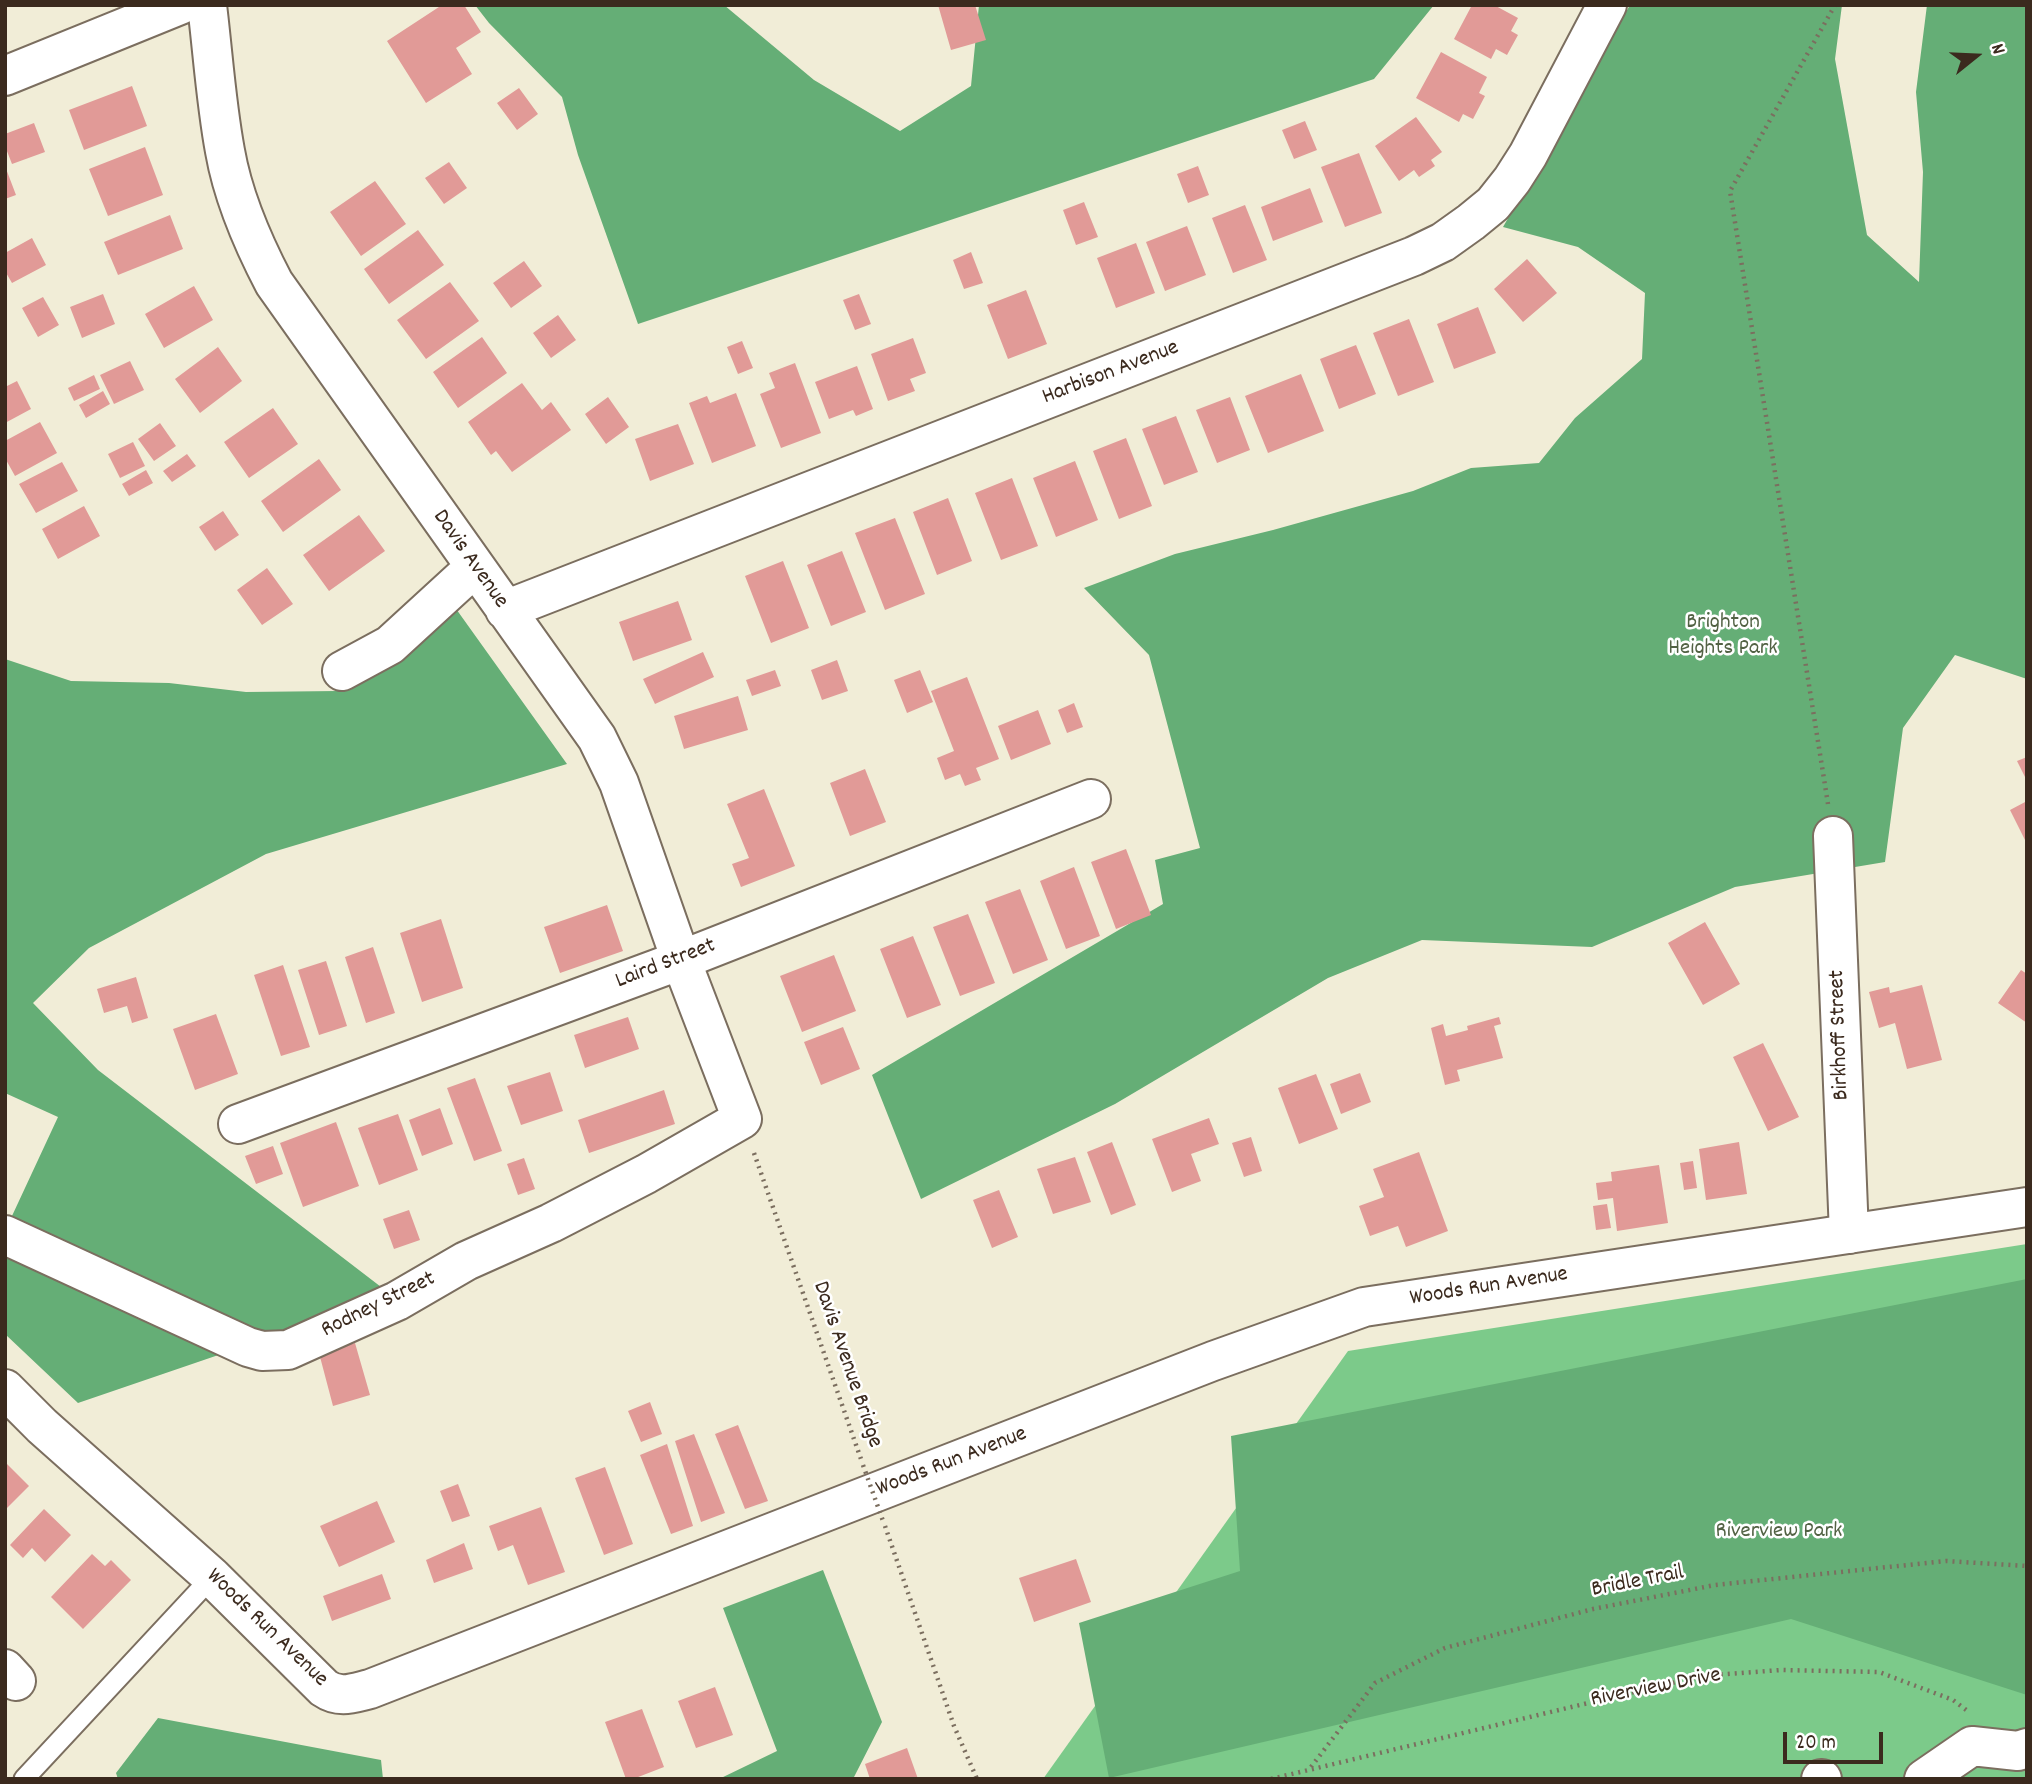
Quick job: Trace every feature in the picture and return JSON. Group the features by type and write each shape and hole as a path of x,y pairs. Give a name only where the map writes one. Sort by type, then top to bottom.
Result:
{"street":[{"path":"5,76 180,5"},
{"name":"Davis Avenue","path":"207,5 225,152 239,204 255,248 274,283 597,738 619,783 681,960 742,1119"},
{"name":"Harbison Avenue","path":"505,610 1443,242 1493,204 1512,180 1528,155 1607,5"},
{"path":"342,671 390,645 474,568"},
{"name":"Laird Street","path":"238,1124 681,960 1091,799"},
{"name":"Birkhoff Street","path":"1833,836 1849,1234"},
{"name":"Rodney Street","path":"5,1235 248,1347 262,1351 288,1350 397,1301 466,1261 551,1223 646,1174 742,1119"},
{"name":"Woods Run Avenue","path":"5,1389 212,1577 324,1688 344,1696 370,1689 1336,1315 1364,1307 2027,1207"},
{"path":"1924,1779 1972,1746 2022,1759"}],"lane":[{"path":"23,1779 212,1577"}],"path":[{"path":"1833,836 1730,191 1835,5"},
{"name":"Davis Avenue Bridge","path":"742,1119 954,1726 977,1779"},
{"name":"Bridle Trail","path":"1310,1768 1375,1683 1445,1648 1593,1609 1715,1585 1946,1561 2027,1566"},
{"name":"Riverview Drive","path":"1271,1779 1702,1676 1781,1670 1880,1672 1953,1700 1975,1717"}],"green space":[{"path":"475,5 724,5 814,80 900,131 971,86 979,5 1434,5 1374,79 638,324 578,155 562,97 489,23"},
{"name":"Brighton Heights Park","path":"1630,5 1842,5 1835,59 1867,235 1919,282 1923,172 1916,92 1927,5 2027,5 2027,679 1955,655 1903,728 1885,862 1735,887 1592,947 1422,940 1328,978 1115,1104 921,1199 872,1075 1163,904 1155,860 1200,848 1149,655 1084,588 1175,554 1413,491 1471,468 1539,463 1575,418 1642,359 1645,293 1578,247 1503,227"},
{"path":"454,606 567,764 266,854 89,948 33,1003 98,1070 385,1290 236,1349 78,1403 5,1334 5,1231 58,1117 5,1093 5,659 71,681 169,683 246,692 338,691 410,647"},
{"name":"Riverview Park","path":"2027,1244 2027,1779 1043,1779 1348,1351"},
{"name":"Riverview Park","path":"2027,1279 2027,1695 1791,1619 1109,1778 1079,1623 1240,1571 1231,1436"},
{"path":"823,1570 882,1722 853,1779 719,1779 777,1751 723,1608"},
{"path":"158,1718 381,1760 383,1779 118,1779 116,1773"}],"building":[{"path":"442,5 464,5 481,32 456,48 472,74 426,103 387,41"},
{"path":"938,5 975,5 986,40 951,50"},
{"path":"1472,5 1494,5 1518,18 1511,31 1518,35 1507,55 1496,49 1491,59 1454,39"},
{"path":"1441,52 1487,77 1479,93 1485,96 1473,119 1463,114 1459,122 1416,98"},
{"path":"132,86 147,126 84,150 69,110"},
{"path":"519,88 538,114 517,130 497,103"},
{"path":"1416,117 1442,152 1431,160 1435,166 1419,177 1414,170 1399,181 1375,146"},
{"path":"1305,121 1317,150 1294,159 1282,130"},
{"path":"34,123 45,152 12,164 5,146 5,134"},
{"path":"145,147 163,195 108,216 89,169"},
{"path":"1359,153 1382,213 1345,227 1321,167"},
{"path":"449,162 467,188 444,204 425,178"},
{"path":"5,166 16,195 5,199"},
{"path":"1198,166 1209,195 1188,203 1177,174"},
{"path":"375,181 406,224 361,256 330,212"},
{"path":"1310,188 1323,222 1273,241 1261,207"},
{"path":"1084,202 1098,237 1076,245 1063,210"},
{"path":"1245,205 1267,260 1233,273 1212,218"},
{"path":"170,215 183,249 118,275 104,242"},
{"path":"1187,226 1206,275 1165,291 1146,242"},
{"path":"418,230 444,265 389,304 364,269"},
{"path":"32,238 46,265 12,283 5,271 5,253"},
{"path":"1136,243 1155,293 1116,308 1097,258"},
{"path":"971,252 983,283 964,289 953,260"},
{"path":"1527,259 1557,293 1523,322 1494,289"},
{"path":"524,261 542,286 511,308 493,283"},
{"path":"450,282 479,321 426,359 397,320"},
{"path":"194,286 213,320 164,348 145,314"},
{"path":"1026,290 1047,344 1008,359 987,305"},
{"path":"103,294 115,324 82,338 70,307"},
{"path":"859,294 871,324 855,330 843,300"},
{"path":"43,297 59,325 38,337 22,308"},
{"path":"1478,307 1496,353 1454,369 1437,324"},
{"path":"558,315 576,340 551,358 533,333"},
{"path":"1409,319 1434,382 1398,396 1373,333"},
{"path":"482,337 507,373 458,408 433,372"},
{"path":"913,338 926,373 910,379 915,391 888,401 871,354"},
{"path":"742,341 753,368 738,374 727,347"},
{"path":"1356,345 1376,394 1339,409 1320,359"},
{"path":"218,347 242,381 200,413 175,379"},
{"path":"130,361 144,390 114,404 100,375"},
{"path":"795,363 821,433 781,448 760,394 775,388 769,373"},
{"path":"857,366 873,409 856,416 853,410 829,419 815,382"},
{"path":"1301,374 1324,431 1268,453 1245,396"},
{"path":"94,375 100,389 74,401 68,388"},
{"path":"17,381 31,409 5,423 5,387"},
{"path":"522,383 542,410 551,402 571,430 512,472 496,451 491,455 468,422"},
{"path":"103,391 110,404 86,418 79,405"},
{"path":"736,393 756,446 712,463 689,403 707,396 710,403"},
{"path":"608,397 629,427 606,444 585,414"},
{"path":"1230,397 1250,450 1217,463 1196,410"},
{"path":"273,408 298,444 249,478 224,442"},
{"path":"1176,416 1198,472 1164,485 1142,429"},
{"path":"40,422 57,453 15,476 5,458 5,441"},
{"path":"160,423 176,446 154,461 138,439"},
{"path":"678,424 694,464 650,481 635,439"},
{"path":"1126,438 1152,506 1119,519 1093,451"},
{"path":"133,442 145,466 120,478 108,454"},
{"path":"187,454 196,466 172,482 163,471"},
{"path":"319,459 341,490 283,532 261,501"},
{"path":"1075,461 1098,520 1056,537 1033,478"},
{"path":"62,462 78,491 36,513 19,484"},
{"path":"146,470 153,483 129,496 122,484"},
{"path":"1012,478 1038,546 1001,560 975,493"},
{"path":"948,498 972,561 937,575 913,512"},
{"path":"84,506 100,536 58,559 42,529"},
{"path":"223,511 239,535 215,551 199,527"},
{"path":"359,515 385,551 329,591 303,555"},
{"path":"895,518 925,594 885,610 855,533"},
{"path":"842,551 866,612 831,626 807,565"},
{"path":"783,561 809,628 771,643 745,576"},
{"path":"267,568 293,604 262,625 237,590"},
{"path":"678,601 692,640 633,661 619,622"},
{"path":"703,652 714,677 655,704 643,679"},
{"path":"837,660 848,691 822,700 811,670"},
{"path":"775,670 781,686 752,696 746,680"},
{"path":"920,670 933,702 907,713 894,680"},
{"path":"967,677 999,759 976,768 981,780 965,786 960,774 945,780 937,758 954,751 931,691"},
{"path":"738,696 748,730 684,749 674,716"},
{"path":"1074,703 1083,727 1067,733 1058,710"},
{"path":"1038,710 1051,744 1011,760 998,726"},
{"path":"2027,757 2027,781 2017,761"},
{"path":"865,769 886,822 850,836 830,783"},
{"path":"764,789 795,866 741,887 732,864 749,858 727,804"},
{"path":"2027,801 2027,844 2010,810"},
{"path":"1126,849 1151,915 1116,929 1091,862"},
{"path":"1074,867 1100,936 1066,949 1040,881"},
{"path":"1020,889 1048,960 1013,974 985,902"},
{"path":"607,905 623,951 560,973 544,927"},
{"path":"968,914 995,983 960,996 933,927"},
{"path":"441,919 463,988 422,1002 400,933"},
{"path":"1705,922 1740,984 1703,1005 1668,943"},
{"path":"913,936 941,1005 907,1018 880,949"},
{"path":"373,947 395,1013 366,1023 345,957"},
{"path":"834,955 856,1011 802,1032 780,976"},
{"path":"326,961 347,1026 319,1035 298,970"},
{"path":"283,965 310,1047 281,1056 254,975"},
{"path":"2021,970 2027,974 2027,1023 1998,1003"},
{"path":"136,977 148,1018 132,1023 127,1006 104,1013 97,989"},
{"path":"1922,985 1942,1060 1907,1069 1895,1023 1879,1028 1869,992 1889,987 1890,993"},
{"path":"216,1014 238,1074 195,1090 173,1029"},
{"path":"628,1017 639,1049 585,1068 574,1035"},
{"path":"1499,1017 1501,1024 1494,1026 1503,1058 1457,1070 1460,1081 1445,1085 1431,1028 1443,1024 1446,1036 1468,1030 1467,1026"},
{"path":"843,1027 860,1069 821,1085 804,1042"},
{"path":"1763,1043 1799,1117 1768,1131 1733,1057"},
{"path":"550,1072 563,1111 521,1125 507,1086"},
{"path":"1360,1073 1371,1102 1341,1114 1330,1084"},
{"path":"1316,1074 1338,1129 1299,1144 1278,1088"},
{"path":"475,1078 502,1151 474,1161 447,1088"},
{"path":"664,1090 675,1124 589,1153 578,1120"},
{"path":"440,1108 453,1144 422,1156 409,1120"},
{"path":"398,1114 418,1170 379,1185 358,1128"},
{"path":"1209,1118 1219,1144 1191,1154 1201,1181 1172,1192 1152,1139"},
{"path":"336,1122 359,1186 303,1207 280,1143"},
{"path":"1251,1137 1262,1171 1244,1177 1232,1143"},
{"path":"1112,1142 1136,1205 1111,1215 1087,1152"},
{"path":"1739,1142 1747,1194 1706,1200 1699,1149"},
{"path":"273,1146 283,1174 256,1184 245,1156"},
{"path":"1419,1152 1448,1231 1406,1247 1398,1226 1370,1236 1359,1206 1384,1197 1373,1169"},
{"path":"1075,1157 1091,1202 1053,1214 1037,1169"},
{"path":"524,1158 535,1189 518,1195 507,1164"},
{"path":"1693,1161 1697,1188 1684,1190 1680,1163"},
{"path":"1659,1165 1668,1223 1617,1231 1613,1198 1598,1200 1596,1183 1612,1181 1611,1172"},
{"path":"999,1190 1018,1237 992,1248 973,1200"},
{"path":"1607,1204 1611,1228 1596,1230 1593,1206"},
{"path":"409,1210 420,1240 394,1249 383,1219"},
{"path":"355,1343 370,1395 333,1406 319,1353"},
{"path":"650,1402 662,1434 641,1442 628,1411"},
{"path":"738,1425 768,1501 745,1509 715,1434"},
{"path":"694,1434 725,1513 701,1522 675,1441"},
{"path":"667,1444 693,1526 671,1534 640,1455"},
{"path":"5,1462 29,1486 5,1510"},
{"path":"605,1467 633,1544 604,1555 575,1478"},
{"path":"458,1484 470,1516 452,1522 440,1491"},
{"path":"377,1501 395,1542 339,1567 320,1526"},
{"path":"541,1507 565,1572 528,1585 513,1545 498,1551 489,1526"},
{"path":"44,1509 71,1535 45,1562 32,1548 23,1558 10,1545"},
{"path":"464,1543 473,1569 434,1583 426,1560"},
{"path":"92,1554 105,1566 111,1560 131,1580 83,1629 51,1597"},
{"path":"1076,1559 1091,1602 1034,1622 1019,1578"},
{"path":"382,1574 391,1599 332,1621 323,1596"},
{"path":"715,1687 733,1735 696,1748 678,1701"},
{"path":"642,1709 664,1767 633,1779 626,1779 605,1722"},
{"path":"907,1748 918,1779 870,1779 865,1764"}]}
